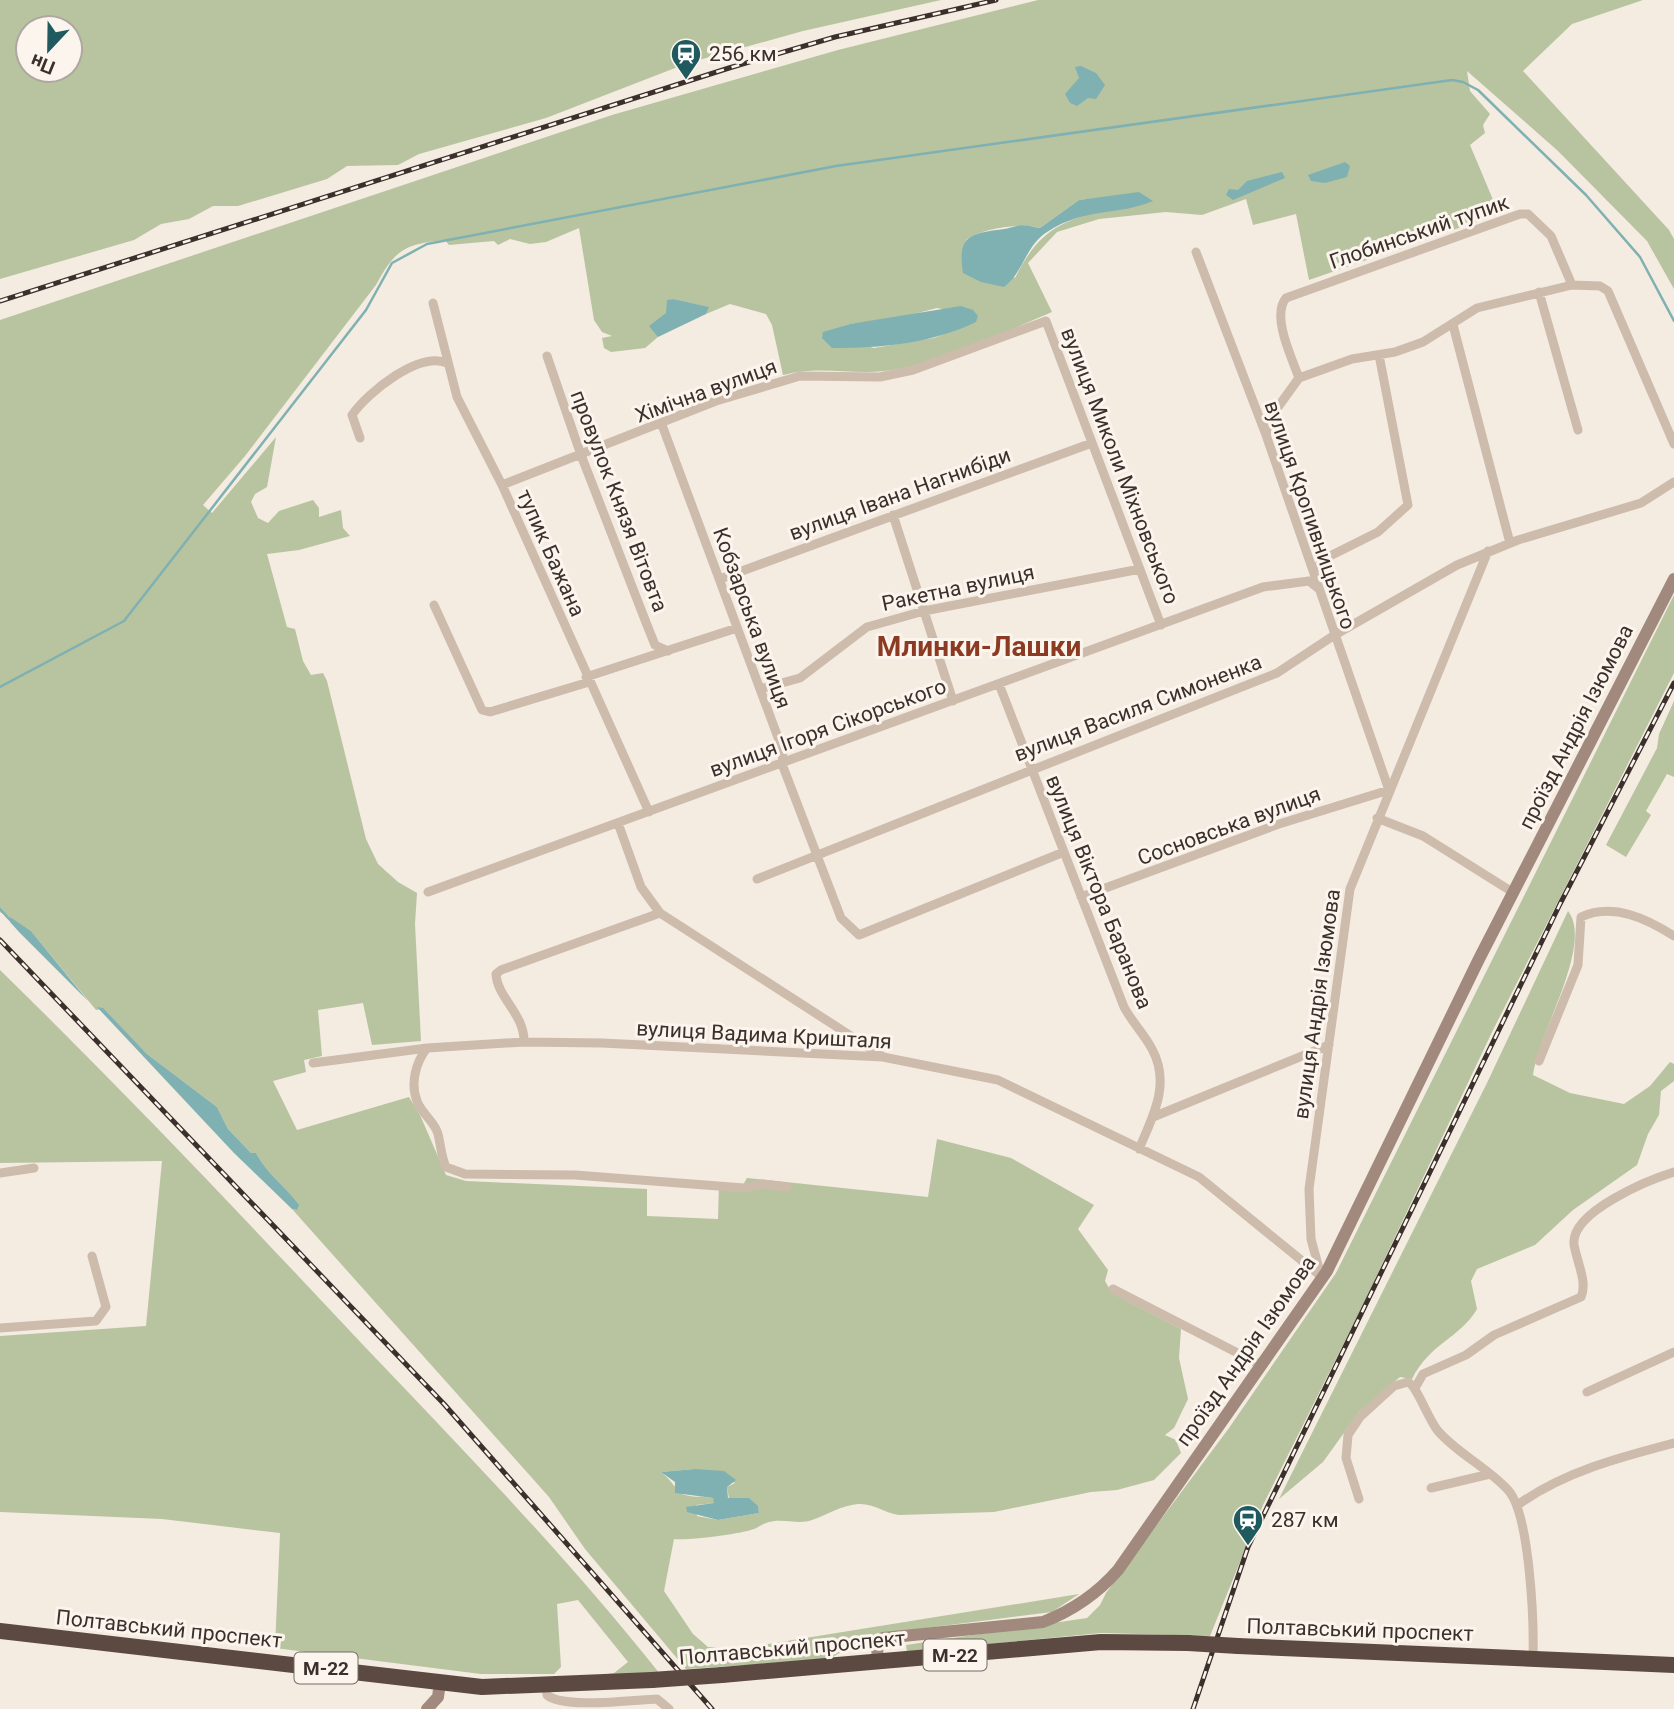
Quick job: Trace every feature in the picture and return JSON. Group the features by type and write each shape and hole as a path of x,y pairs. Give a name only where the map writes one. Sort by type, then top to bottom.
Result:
{"highway":[{"name":"Полтавський проспект","path":"0,1631 482,1687 546,1686 722,1675 1101,1642 1188,1643 1674,1665"}],"street":[{"name":"Глобинський тупик","path":"1298,378 1283,326 1281,310 1286,298 1520,214 1533,216 1551,236 1572,285"},
{"name":"вулиця Кропивницького","path":"1196,252 1266,435 1333,636 1389,790"},
{"path":"1266,435 1278,407 1298,378 1352,359 1379,355 1423,342 1478,307 1572,285 1600,286 1608,291 1674,444"},
{"path":"1539,292 1578,430"},
{"name":"тупик Бажана","path":"433,303 457,397 502,485 649,812"},
{"name":"Хімічна вулиця","path":"502,485 662,425 716,401 800,376 880,377 913,370 1046,321"},
{"name":"вулиця Миколи Міхновського","path":"1046,321 1161,625"},
{"path":"1453,325 1510,542"},
{"path":"1313,572 1326,558 1378,533 1408,505 1379,355"},
{"name":"провулок Князя Вітовта","path":"547,356 581,455 655,645 667,651"},
{"path":"360,438 352,415 361,402 385,383 424,362 432,359 447,363"},
{"name":"Кобзарська вулиця","path":"662,425 783,751 782,764 841,918 859,935 1064,852"},
{"name":"вулиця Івана Нагнибіди","path":"720,579 1092,443"},
{"name":"вулиця Василя Симоненка","path":"757,879 1277,673 1333,636 1488,551 1641,503 1674,482"},
{"path":"893,515 953,701"},
{"name":"вулиця Андрія Ізюмова","path":"1322,1277 1311,1239 1309,1189 1350,889 1488,551"},
{"name":"Ракетна вулиця","path":"760,689 800,678 867,627 924,611 1140,569"},
{"name":"проїзд Андрія Ізюмова","path":"878,1663 877,1646 883,1638 1043,1622 1066,1614 1101,1589 1118,1570 1322,1277 1674,579"},
{"name":"вулиця Ігоря Сікорського","path":"428,892 1263,587 1309,581 1319,589"},
{"path":"434,605 482,710 490,712 737,628"},
{"name":"вулиця Віктора Баранова","path":"999,684 1124,1007 1151,1047 1158,1065 1161,1092 1139,1149"},
{"name":"Сосновська вулиця","path":"1081,897 1279,824 1389,790"},
{"path":"1377,818 1423,836 1514,893"},
{"path":"618,823 641,887 660,913 883,1057"},
{"path":"1539,1061 1578,965 1580,920 1584,915 1622,912 1647,919 1674,936"},
{"path":"524,1042 514,1007 497,981 496,974 500,970 660,913"},
{"name":"вулиця Вадима Кришталя","path":"313,1063 427,1048 524,1042 804,1051 883,1057 998,1080 1199,1177 1322,1277"},
{"path":"1153,1117 1329,1045"},
{"path":"427,1048 419,1059 415,1074 416,1100 438,1133 439,1152 446,1167 465,1174 575,1175 744,1188 763,1184 787,1186"},
{"path":"0,1173 34,1168"},
{"path":"1415,1388 1423,1374 1466,1355 1494,1335 1581,1297 1583,1287 1574,1238 1578,1225 1611,1200 1674,1172"},
{"path":"0,1328 96,1321 106,1307 92,1256"},
{"path":"1112,1289 1261,1365"},
{"path":"1587,1392 1674,1352"},
{"path":"1359,1499 1345,1451 1351,1428 1399,1383 1408,1382 1415,1388 1421,1406 1440,1433 1490,1474 1519,1504 1534,1630 1533,1658"},
{"path":"1519,1504 1544,1486 1674,1443"},
{"path":"1431,1488 1490,1474"},
{"path":"427,1709 438,1697 440,1682"},
{"path":"546,1686 550,1699 574,1702 657,1699 669,1709"}],"green space":[{"path":"0,0 941,0 803,31 688,63 546,118 419,154 398,165 347,166 327,179 238,206 213,206 189,219 161,224 134,240 0,279"},
{"path":"1038,0 1643,0 1572,24 1523,71 1669,230 1674,239 1674,289 1647,241 1558,151 1467,71 1470,91 1490,114 1483,125 1485,133 1470,145 1499,214 1309,280 1296,214 1253,225 1246,199 1202,215 1166,212 1099,219 1057,232 1028,263 1052,312 970,347 905,368 871,372 822,370 783,375 772,325 766,314 730,304 706,314 708,307 674,299 667,301 667,313 656,323 658,337 645,348 611,352 604,348 602,338 612,336 602,332 594,320 579,228 546,242 530,244 510,239 498,245 494,241 449,245 445,240 410,247 395,256 376,285 245,456 203,505 212,513 276,437 267,487 255,494 251,502 258,518 268,523 279,511 313,500 319,508 319,517 341,510 343,528 350,536 299,550 267,554 287,627 295,629 303,661 311,675 323,673 327,681 366,839 378,864 398,882 417,893 415,924 421,1041 372,1045 363,1003 318,1010 322,1056 304,1060 306,1072 273,1081 297,1130 409,1097 420,1115 446,1175 466,1181 647,1189 647,1216 718,1219 719,1183 743,1185 747,1178 928,1197 937,1139 1011,1158 1094,1205 1078,1229 1108,1270 1105,1281 1112,1293 1181,1329 1179,1358 1188,1399 1174,1428 1165,1435 1176,1440 1181,1453 1154,1480 1117,1490 1091,1492 994,1512 899,1515 858,1504 807,1521 775,1521 738,1533 674,1539 664,1591 693,1634 708,1647 737,1649 1079,1594 1052,1612 887,1633 854,1644 828,1660 686,1669 585,1549 549,1497 292,1209 297,1210 298,1205 256,1153 251,1153 228,1129 217,1107 147,1054 103,1009 96,1010 31,931 0,912 0,320 612,115 838,50","holes":["1117,196 1114,209 1080,217 1054,229 1033,249 1015,278 966,240 982,232 1002,228 1040,228 1079,200","937,308 978,316 975,322 934,338 874,348 823,333 850,324 891,320","694,1469 735,1483 727,1487 729,1499 758,1507 759,1513 718,1520 697,1516 696,1505 715,1503 713,1498 684,1495 661,1472"]},
{"path":"1674,595 1674,673 1493,1030 1359,1313 1263,1505 1210,1636 1101,1633 907,1652 906,1645 1087,1618 1100,1605 1106,1593 1229,1428 1336,1273"},
{"path":"1674,701 1674,777 1667,774 1646,811 1651,815 1626,857 1606,845 1657,748 1659,734"},
{"path":"1568,911 1574,926 1570,967 1533,1075 1570,1093 1624,1104 1650,1086 1670,1062 1674,1064 1674,1081 1661,1091 1659,1115 1648,1134 1637,1165 1573,1210 1535,1245 1477,1269 1471,1281 1477,1309 1470,1319 1427,1357 1412,1379 1400,1377 1359,1412 1323,1462 1279,1499 1487,1083"},
{"path":"0,970 184,1156 479,1467 590,1589 660,1674 570,1680 614,1673 628,1662 578,1600 557,1604 561,1667 554,1674 481,1674 275,1648 280,1533 162,1519 0,1512 0,1336 146,1326 162,1161 0,1163"}],"water":[{"path":"1081,66 1096,73 1105,85 1096,99 1088,98 1077,106 1070,103 1065,94 1079,78 1075,67"},
{"path":"1345,162 1350,166 1347,177 1325,183 1311,181 1308,175"},
{"path":"1282,172 1285,178 1233,200 1226,195 1229,189 1238,190 1247,181"},
{"path":"1139,192 1153,201 1127,209 1088,215 1047,232 1034,244 1016,274 1004,287 981,282 963,273 963,246 971,237 1021,225 1040,228 1079,200"},
{"path":"674,299 709,307 706,314 658,337 649,326 666,313 667,300"},
{"path":"961,306 973,310 978,316 976,322 923,340 887,346 832,348 822,338 823,332 850,324"},
{"path":"10,917 31,931 88,1001 20,933 10,922"},
{"path":"97,1007 103,1008 147,1054 217,1107 228,1129 251,1153 256,1153 299,1205 297,1210 292,1209 234,1153"},
{"path":"694,1469 724,1471 736,1480 727,1487 728,1498 749,1498 758,1506 759,1513 718,1520 687,1512 686,1507 714,1503 713,1498 675,1493 675,1482 661,1472"}],"waterway":[{"path":"0,687 124,621 366,310 392,263 427,244 836,166 1452,80 1478,90 1586,195 1640,257 1674,321"},
{"path":"0,909 10,920"}],"railway":[{"path":"0,301 729,68 835,37 996,0"},
{"path":"1193,1709 1248,1547 1560,904 1674,683"},
{"path":"0,940 444,1404 712,1709"}],"place":[{"name":"256 км","path":"686,81"},
{"name":"287 км","path":"1248,1547"}],"district":[{"name":"Млинки-Лашки","path":"979,646"}]}
